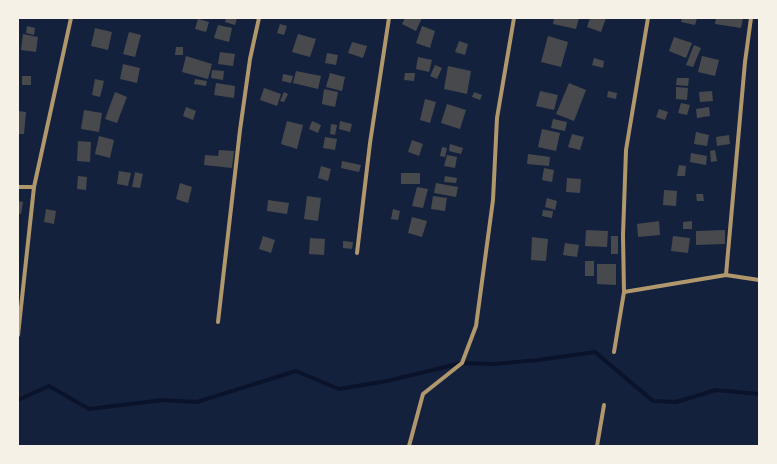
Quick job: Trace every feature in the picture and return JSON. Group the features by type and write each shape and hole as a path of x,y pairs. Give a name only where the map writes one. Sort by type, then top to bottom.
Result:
{"street":[{"path":"18,335 34,187 72,18"},
{"path":"218,322 240,130 250,59 259,18"},
{"path":"356,253 370,143 389,18"},
{"path":"410,446 423,394 462,363 476,326 493,200 497,118 514,18"},
{"path":"614,352 624,292 626,150 648,18"},
{"path":"726,275 745,62 751,18"},
{"path":"18,187 34,187"},
{"path":"624,292 726,275 759,280"},
{"path":"597,446 604,405"}],"building":[{"path":"226,18 237,18 235,25 225,22"},
{"path":"405,18 422,18 416,31 402,24"},
{"path":"554,18 579,18 576,29 553,24"},
{"path":"590,18 606,18 601,32 587,27"},
{"path":"682,18 697,18 695,25 681,22"},
{"path":"716,18 743,18 741,28 715,24"},
{"path":"198,19 209,22 206,32 195,29"},
{"path":"280,24 287,26 284,35 277,33"},
{"path":"218,25 232,28 229,42 214,38"},
{"path":"27,26 35,28 34,35 26,33"},
{"path":"422,26 435,31 430,48 416,43"},
{"path":"95,28 112,32 108,50 91,46"},
{"path":"129,32 141,35 135,57 123,54"},
{"path":"23,34 38,37 36,52 21,50"},
{"path":"298,34 316,39 310,57 292,52"},
{"path":"548,36 568,42 561,67 541,62"},
{"path":"674,37 692,43 686,58 669,51"},
{"path":"459,41 468,44 465,55 455,52"},
{"path":"352,42 367,46 363,58 348,53"},
{"path":"694,45 701,48 693,67 686,65"},
{"path":"176,47 183,47 183,55 175,55"},
{"path":"220,52 235,54 233,66 218,64"},
{"path":"327,53 338,55 336,65 325,63"},
{"path":"186,56 212,64 208,79 182,72"},
{"path":"702,56 719,60 715,76 698,72"},
{"path":"418,57 432,60 429,72 416,69"},
{"path":"594,58 604,61 603,68 592,65"},
{"path":"123,64 140,68 137,83 120,79"},
{"path":"435,65 442,68 437,79 430,76"},
{"path":"448,66 471,71 467,94 444,89"},
{"path":"212,70 224,71 223,80 211,78"},
{"path":"296,71 321,76 318,89 293,83"},
{"path":"330,73 345,77 342,91 326,87"},
{"path":"405,73 415,73 414,81 404,80"},
{"path":"283,74 293,76 291,83 282,81"},
{"path":"22,76 31,76 31,85 22,85"},
{"path":"677,78 689,78 688,86 676,85"},
{"path":"95,79 104,81 100,97 92,95"},
{"path":"195,79 207,81 206,86 194,84"},
{"path":"216,83 235,86 234,98 214,95"},
{"path":"569,83 586,90 574,121 556,114"},
{"path":"676,87 688,88 687,100 676,99"},
{"path":"264,88 281,94 277,106 260,100"},
{"path":"324,89 338,92 335,107 322,104"},
{"path":"540,91 558,95 554,110 536,106"},
{"path":"608,91 617,93 616,99 607,97"},
{"path":"712,91 713,101 700,102 699,92"},
{"path":"115,92 127,97 117,123 105,119"},
{"path":"284,92 288,94 284,102 280,101"},
{"path":"474,92 482,95 480,100 472,97"},
{"path":"425,99 436,102 430,123 420,120"},
{"path":"681,103 690,105 687,115 678,113"},
{"path":"447,104 466,110 460,129 441,123"},
{"path":"186,107 196,111 193,120 183,116"},
{"path":"709,107 710,116 697,118 696,109"},
{"path":"659,109 668,112 665,120 656,117"},
{"path":"84,110 102,113 99,132 81,129"},
{"path":"18,111 26,112 24,134 18,134"},
{"path":"553,119 567,122 565,131 551,128"},
{"path":"287,121 303,125 297,149 281,144"},
{"path":"312,121 321,125 318,133 309,129"},
{"path":"340,121 352,124 350,132 339,129"},
{"path":"331,124 337,125 335,135 330,134"},
{"path":"542,129 560,133 556,151 538,147"},
{"path":"696,132 709,135 707,146 694,144"},
{"path":"572,134 584,137 580,150 568,147"},
{"path":"729,135 730,144 717,146 716,137"},
{"path":"99,136 114,140 110,158 95,154"},
{"path":"325,137 337,139 335,150 323,148"},
{"path":"412,140 423,144 419,156 408,152"},
{"path":"78,141 91,142 90,162 77,161"},
{"path":"450,144 463,148 461,154 449,151"},
{"path":"442,147 447,148 445,157 440,156"},
{"path":"219,150 234,151 232,168 204,165 205,155 218,156"},
{"path":"715,150 717,161 711,162 710,151"},
{"path":"691,153 707,156 706,165 690,162"},
{"path":"528,154 550,157 549,166 527,164"},
{"path":"447,155 457,157 455,168 444,166"},
{"path":"342,161 361,165 359,172 341,168"},
{"path":"679,165 686,166 685,176 677,176"},
{"path":"321,166 331,169 328,181 318,178"},
{"path":"544,168 554,170 552,182 542,180"},
{"path":"119,171 131,173 128,186 117,184"},
{"path":"135,172 143,174 140,188 132,187"},
{"path":"401,173 420,173 420,184 401,184"},
{"path":"78,176 87,177 86,190 77,189"},
{"path":"445,176 457,178 456,183 444,182"},
{"path":"567,178 581,179 580,193 566,192"},
{"path":"180,183 192,187 188,203 176,199"},
{"path":"436,183 458,187 456,197 434,193"},
{"path":"417,187 428,189 423,208 412,206"},
{"path":"664,190 677,191 676,206 663,205"},
{"path":"696,194 703,194 704,201 697,201"},
{"path":"307,196 321,198 318,221 304,219"},
{"path":"433,196 447,198 445,211 431,209"},
{"path":"547,198 557,201 555,210 545,207"},
{"path":"268,200 289,203 287,214 267,211"},
{"path":"18,201 23,202 21,214 18,213"},
{"path":"46,209 56,211 54,224 44,222"},
{"path":"393,209 400,211 398,220 391,219"},
{"path":"543,210 553,211 552,218 542,216"},
{"path":"412,217 427,221 422,237 408,233"},
{"path":"659,221 660,235 638,237 637,224"},
{"path":"692,221 692,229 683,229 683,222"},
{"path":"586,230 608,231 607,247 585,246"},
{"path":"725,230 725,244 696,245 696,231"},
{"path":"263,236 275,240 271,253 259,249"},
{"path":"611,236 618,236 618,254 611,254"},
{"path":"673,236 690,238 688,253 671,251"},
{"path":"532,237 548,239 546,261 531,260"},
{"path":"310,238 325,239 324,255 309,254"},
{"path":"343,241 353,242 352,249 343,248"},
{"path":"565,243 579,245 577,257 563,255"},
{"path":"585,261 594,261 594,276 585,276"},
{"path":"597,264 616,264 616,285 597,284"}],"waterway":[{"path":"18,400 49,386 89,409 163,400 197,402 296,371 339,389 387,381 462,363 494,364 538,360 595,352 653,401 676,402 716,390 759,394"}]}
